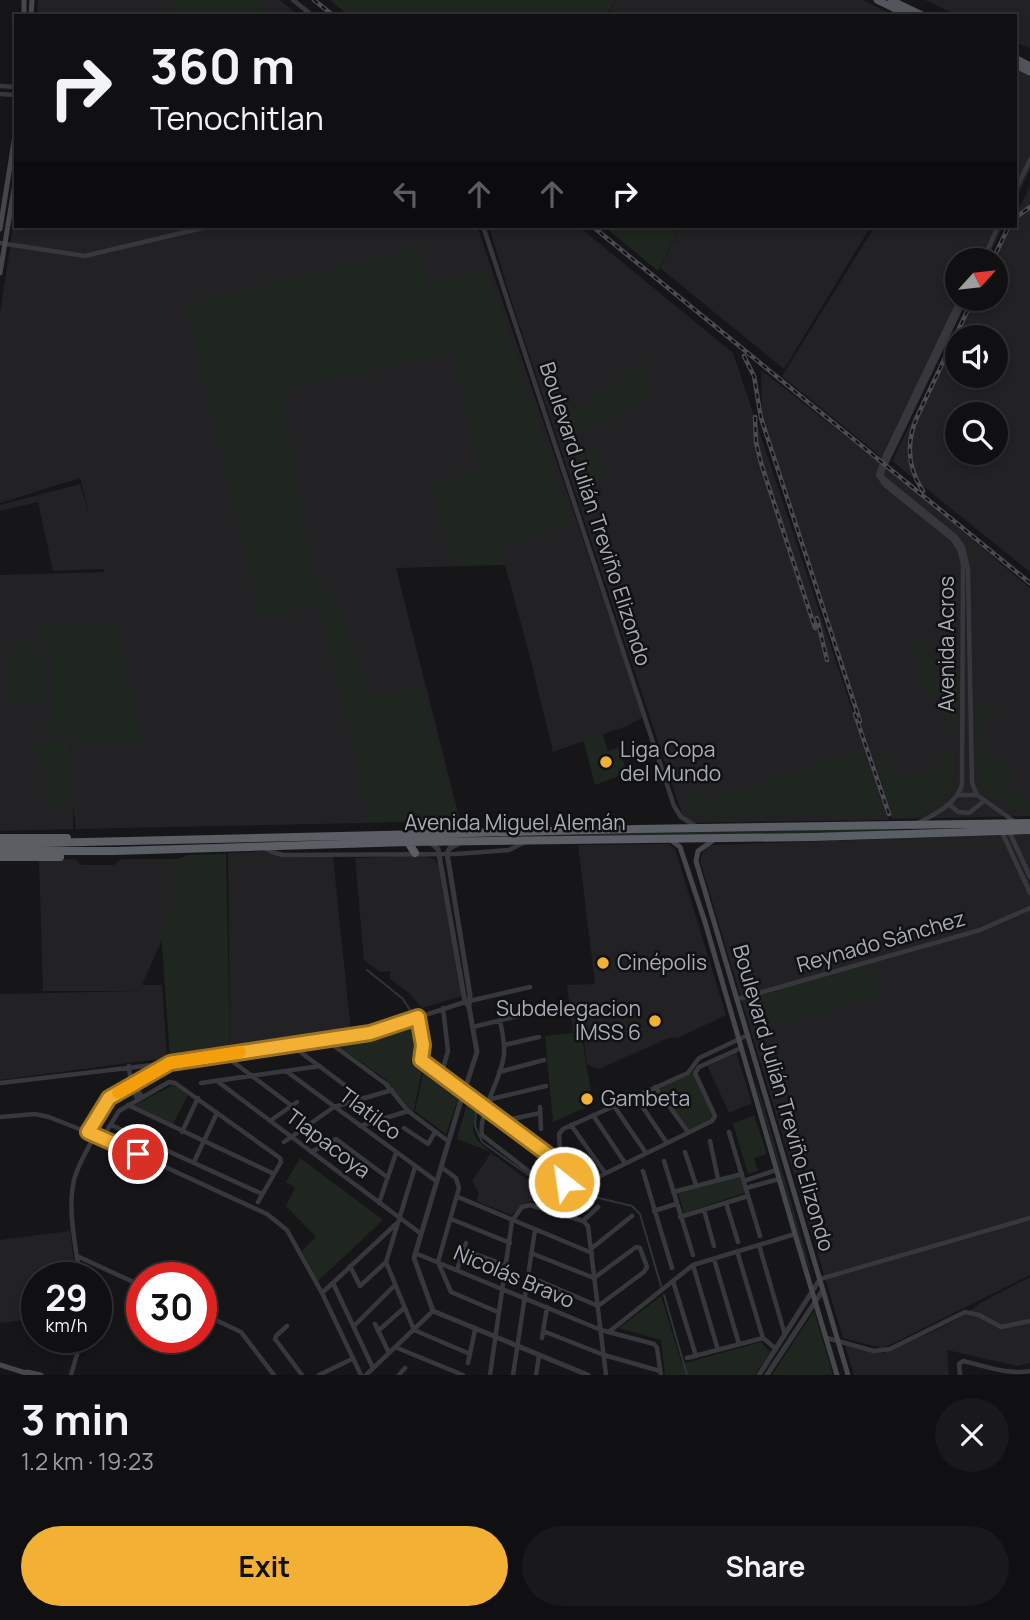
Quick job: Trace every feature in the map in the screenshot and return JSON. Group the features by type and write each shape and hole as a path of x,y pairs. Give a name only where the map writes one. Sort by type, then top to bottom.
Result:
{"highway":[{"name":"Avenida Miguel Alemán","path":"0,851 90,843 1030,823"},
{"name":"Avenida Miguel Alemán","path":"0,844 114,851 261,845 669,840 1030,830"},
{"path":"0,838 75,838 90,843"},
{"path":"408,842 415,853"},
{"path":"0,857 106,855 114,851"}],"main road":[{"path":"877,0 906,14"},
{"path":"891,0 920,14"},
{"path":"0,229 14,141"},
{"path":"0,273 2,244 14,187"},
{"name":"Boulevard Julián Treviño Elizondo","path":"717,838 698,851 696,860 738,999 743,1037 741,1048 837,1375"},
{"name":"Boulevard Julián Treviño Elizondo","path":"669,840 680,847 730,1010 757,1065 848,1375"},
{"path":"692,880 730,974"},
{"path":"0,1365 41,1375"},
{"path":"24,1371 32,1375"}],"street":[{"path":"293,0 310,14"},
{"path":"1017,187 1030,160"},
{"path":"2,244 85,256 203,228"},
{"name":"Boulevard Julián Treviño Elizondo","path":"484,228 677,813"},
{"path":"988,248 997,228"},
{"name":"Avenida Acros","path":"956,312 885,460 880,476 881,482 956,537 965,553 968,570 972,783 977,795"},
{"name":"Avenida Acros","path":"906,500 952,539 961,555 962,784 958,795"},
{"path":"962,735 971,736"},
{"path":"962,756 971,755"},
{"path":"912,826 949,804 958,795 977,795 1015,823"},
{"path":"949,804 958,812 969,813 984,801"},
{"path":"670,829 676,821 677,813 700,828"},
{"path":"1005,831 1030,877"},
{"path":"1005,831 1030,893"},
{"path":"464,841 452,846 447,853 468,1003"},
{"path":"423,842 435,845 439,854 477,1052 420,1233 414,1264 433,1311 584,1374"},
{"path":"261,845 282,855 439,854 509,850 526,842"},
{"name":"Reynado Sánchez","path":"738,999 980,930 1030,908"},
{"path":"0,1083 170,1063 364,1034 443,1008 530,988"},
{"path":"441,1075 449,1051 443,1008"},
{"path":"473,1027 535,1012"},
{"path":"415,1018 423,1045 421,1060 463,1096 487,1109 562,1165 566,1174 560,1185 540,1180 484,1137 481,1129 487,1109 491,1099 499,1072 504,1045 500,1020"},
{"path":"504,1045 539,1037"},
{"path":"741,1048 699,1067 695,1073 715,1116 712,1121 588,1182 582,1180 560,1150 559,1134 563,1129 688,1073 699,1058 743,1037"},
{"path":"325,1039 380,1079 408,1111 448,1141"},
{"path":"291,1045 363,1098"},
{"path":"223,1055 294,1104 270,1121"},
{"path":"499,1072 544,1060"},
{"path":"88,1132 109,1098 170,1063"},
{"path":"129,1066 132,1083 140,1099"},
{"path":"201,1083 320,1066"},
{"name":"Tlatilco","path":"286,1072 436,1181"},
{"name":"Tlapacoya","path":"217,1081 379,1203 398,1221 420,1233"},
{"path":"106,1132 119,1111 170,1082 175,1083 281,1160 258,1202"},
{"path":"491,1099 546,1086"},
{"path":"655,1087 688,1132"},
{"path":"284,1142 334,1107 392,1090"},
{"path":"635,1096 667,1143"},
{"path":"182,1132 198,1098"},
{"path":"128,1105 274,1174"},
{"path":"614,1106 646,1153"},
{"path":"503,1121 540,1110 541,1129"},
{"path":"360,1126 408,1111"},
{"path":"194,1162 218,1113"},
{"path":"0,1117 40,1114 88,1132 277,1221 287,1230 322,1293 360,1375"},
{"path":"593,1115 625,1163"},
{"path":"111,1125 262,1194"},
{"path":"571,1125 605,1173"},
{"path":"404,1128 428,1144 435,1132"},
{"path":"729,1132 760,1236"},
{"path":"78,1262 72,1209 73,1188 77,1170 95,1135"},
{"path":"311,1152 336,1139 387,1177"},
{"path":"709,1141 718,1179"},
{"path":"685,1152 695,1185"},
{"path":"379,1203 396,1153"},
{"path":"664,1161 692,1255"},
{"path":"350,1266 360,1286 386,1262 415,1167"},
{"path":"441,1167 456,1178 459,1188 438,1262 451,1292 498,1312"},
{"path":"744,1181 776,1170"},
{"path":"643,1171 672,1268"},
{"path":"673,1192 741,1174"},
{"path":"746,1188 779,1179"},
{"path":"680,1217 748,1196"},
{"path":"458,1197 592,1251"},
{"path":"726,1203 738,1242"},
{"path":"654,1211 676,1204"},
{"path":"490,1375 512,1220 522,1207 530,1205 583,1221 589,1229 606,1375"},
{"path":"583,1221 598,1207"},
{"path":"704,1210 714,1246"},
{"path":"592,1251 632,1216"},
{"path":"451,1219 510,1243"},
{"path":"760,1375 820,1279 1030,1219"},
{"path":"322,1293 398,1221"},
{"path":"513,1375 535,1230"},
{"path":"610,1331 693,1265 794,1234"},
{"path":"457,1270 466,1242"},
{"path":"760,1245 785,1335"},
{"path":"594,1278 635,1247 640,1248 646,1270 598,1306"},
{"path":"464,1250 506,1265"},
{"path":"737,1251 763,1338 776,1349"},
{"name":"Nicolás Bravo","path":"415,1253 601,1330 655,1345 661,1373"},
{"path":"531,1253 594,1278"},
{"path":"77,1256 126,1279"},
{"path":"714,1259 740,1344"},
{"path":"386,1262 414,1330 470,1354"},
{"path":"693,1265 718,1350"},
{"path":"528,1276 598,1306"},
{"path":"673,1281 696,1356"},
{"path":"333,1283 373,1368"},
{"path":"354,1326 395,1285"},
{"path":"767,1375 823,1290"},
{"path":"541,1338 547,1307"},
{"path":"379,1331 404,1308"},
{"path":"366,1375 433,1311"},
{"path":"827,1338 874,1351 884,1351 965,1312 979,1315 1001,1327 1030,1321"},
{"path":"217,1321 241,1332 274,1375"},
{"path":"375,1324 389,1353"},
{"path":"287,1325 275,1339 302,1375"},
{"path":"468,1363 475,1330"},
{"path":"543,1331 604,1355 661,1373"},
{"path":"687,1358 763,1338"},
{"path":"395,1347 463,1375"},
{"path":"71,1375 77,1353"},
{"path":"536,1375 539,1356"},
{"path":"319,1375 352,1359"},
{"path":"960,1375 959,1364 964,1362 1000,1373 1019,1374 1030,1371"},
{"path":"979,1366 980,1375"},
{"path":"401,1374 405,1368"}],"shaded area":[{"path":"38,0 280,0 297,14 37,14"},
{"path":"172,0 268,0 259,14 174,14"},
{"path":"330,0 615,0 607,14 347,14"},
{"path":"615,0 862,0 892,14 608,14"},
{"path":"925,0 1030,0 1030,48 1017,43 1017,14 955,14"},
{"path":"1017,69 1030,75 1030,170 1017,197"},
{"path":"1030,187 1030,572 892,461 945,355 945,388 1008,388 1008,325 960,325 966,312 1008,312 1008,248 999,248 1009,228 1017,228 1017,212"},
{"path":"14,221 14,228 478,228 643,717 627,726 553,752 505,565 396,568 460,821 76,829 73,807 73,829 0,831 0,575 104,572 103,569 53,571 38,502 0,511 0,505 80,484 90,517 80,478 0,503 0,313"},
{"path":"489,228 580,228 733,353 889,820 685,823"},
{"path":"606,228 680,228 658,271"},
{"path":"680,228 870,228 784,369 660,268"},
{"path":"874,228 1002,228 992,248 945,248 945,312 961,312 954,325 945,325 945,345 886,467 1030,588 1030,816 892,819 762,416 761,370 878,462 880,456 782,376"},
{"path":"419,248 430,287 486,265 573,524 502,546 507,564 452,564 432,484 480,471 453,352 281,390 315,585 323,586 341,609 355,654 376,696 422,687 457,818 371,823 319,603 261,619 186,304"},
{"path":"641,362 645,363 653,390 619,417 578,432 571,428 567,416"},
{"path":"585,448 599,454 609,478 586,487 592,511 587,521 569,466 575,463 577,454"},
{"path":"115,622 143,741 74,742 73,734 38,735 50,722 52,714 51,657 42,638 42,625"},
{"path":"910,634 934,649 929,652 929,657 938,664 938,694 928,697"},
{"path":"30,639 42,650 46,666 45,702 10,703 10,652 18,642"},
{"path":"949,670 957,677 958,733 955,735 940,708 950,708"},
{"path":"984,700 998,711 992,719 986,719 986,754 991,754 1015,774 1007,784 1030,802 1030,815 1023,815 980,785 976,705"},
{"name":"Liga Copa del Mundo","path":"602,733 608,751 619,747 627,773 595,785 583,739"},
{"path":"46,739 69,739 71,806 46,807 44,754 34,753 35,745 44,743"},
{"path":"948,747 955,754 953,777 956,783 943,799 918,817 893,818 874,758 889,752 899,780 937,765"},
{"path":"863,748 883,815 706,817 694,812 683,800 708,791 712,800"},
{"path":"854,828 909,830 823,835 497,835"},
{"path":"1030,834 1030,1275 881,1348 843,1338 700,861 703,851 710,845"},
{"path":"669,844 675,849 726,1015 678,1038 671,1037 599,1069 587,1064 583,1031 573,1032 567,985 595,984 578,845"},
{"path":"265,851 333,857 351,1032 230,1049 228,853"},
{"path":"226,854 230,1051 170,1058 161,930 175,898 172,861 187,855"},
{"path":"421,855 434,859 438,864 462,996 422,1008 409,993 390,979 390,971 380,972 364,960 355,858"},
{"path":"76,859 81,865 114,865 121,859 177,859 180,899 142,985 162,985 167,1058 0,1080 0,994 141,991 43,991 39,860"},
{"path":"874,963 884,995 752,1032 744,1000"},
{"path":"412,1024 415,1045 411,1062 422,1072 413,1113 385,1079 334,1043 369,1038"},
{"path":"581,1032 593,1104 553,1122 545,1036"},
{"path":"736,1052 752,1103 729,1113 707,1065"},
{"path":"424,1071 459,1096 446,1134 415,1111"},
{"path":"694,1073 713,1118 689,1130 657,1088"},
{"path":"753,1076 762,1100 813,1278 804,1256"},
{"path":"173,1085 188,1095 173,1124 133,1106"},
{"path":"467,1104 475,1112 475,1136 491,1152 457,1139"},
{"path":"754,1115 767,1154 754,1158 758,1171 748,1174 733,1124"},
{"path":"491,1153 539,1188 564,1193 565,1213 532,1201 523,1204 511,1215 476,1201 479,1194 472,1181"},
{"path":"300,1158 383,1220 318,1281 302,1251 316,1237 286,1206 295,1188 286,1182"},
{"path":"739,1175 745,1193 684,1213 678,1193"},
{"path":"70,1231 74,1262 21,1262 21,1320 0,1323 0,1240"},
{"path":"1030,1277 1030,1363 1017,1366 947,1350 949,1375 854,1375 845,1345 884,1353 965,1315 980,1303"},
{"path":"661,1296 682,1364 761,1342 770,1352 755,1375 665,1375 661,1340 619,1328"},
{"path":"814,1311 833,1375 772,1375"}],"waterway":[{"path":"367,970 403,999 412,1013"},
{"path":"416,1024 418,1047 414,1063 458,1096"},
{"path":"467,1102 476,1111 475,1126 482,1142 541,1184 632,1206 640,1214 661,1286"},
{"path":"664,1295 687,1375"}],"railway":[{"path":"314,0 332,14"},
{"path":"1017,217 1030,207"},
{"path":"594,228 1030,583"},
{"path":"998,248 1008,228"},
{"path":"923,491 911,464 913,427 967,312"},
{"path":"744,356 754,376 761,418 860,721"},
{"path":"755,417 756,442 761,463 815,628"},
{"path":"817,618 827,660"},
{"path":"855,714 889,814"}],"slow traffic":[{"path":"118,1093 170,1063 240,1052"}],"place":[{"name":"Liga Copa del Mundo","path":"606,762"},
{"name":"Cinépolis","path":"603,963"},
{"name":"Subdelegacion IMSS 6","path":"655,1021"},
{"name":"Gambeta","path":"587,1099"}],"route":[{"path":"138,1154 88,1132 109,1098 170,1063 370,1033 418,1017 423,1045 421,1060 562,1165 566,1174 564,1182"}]}
